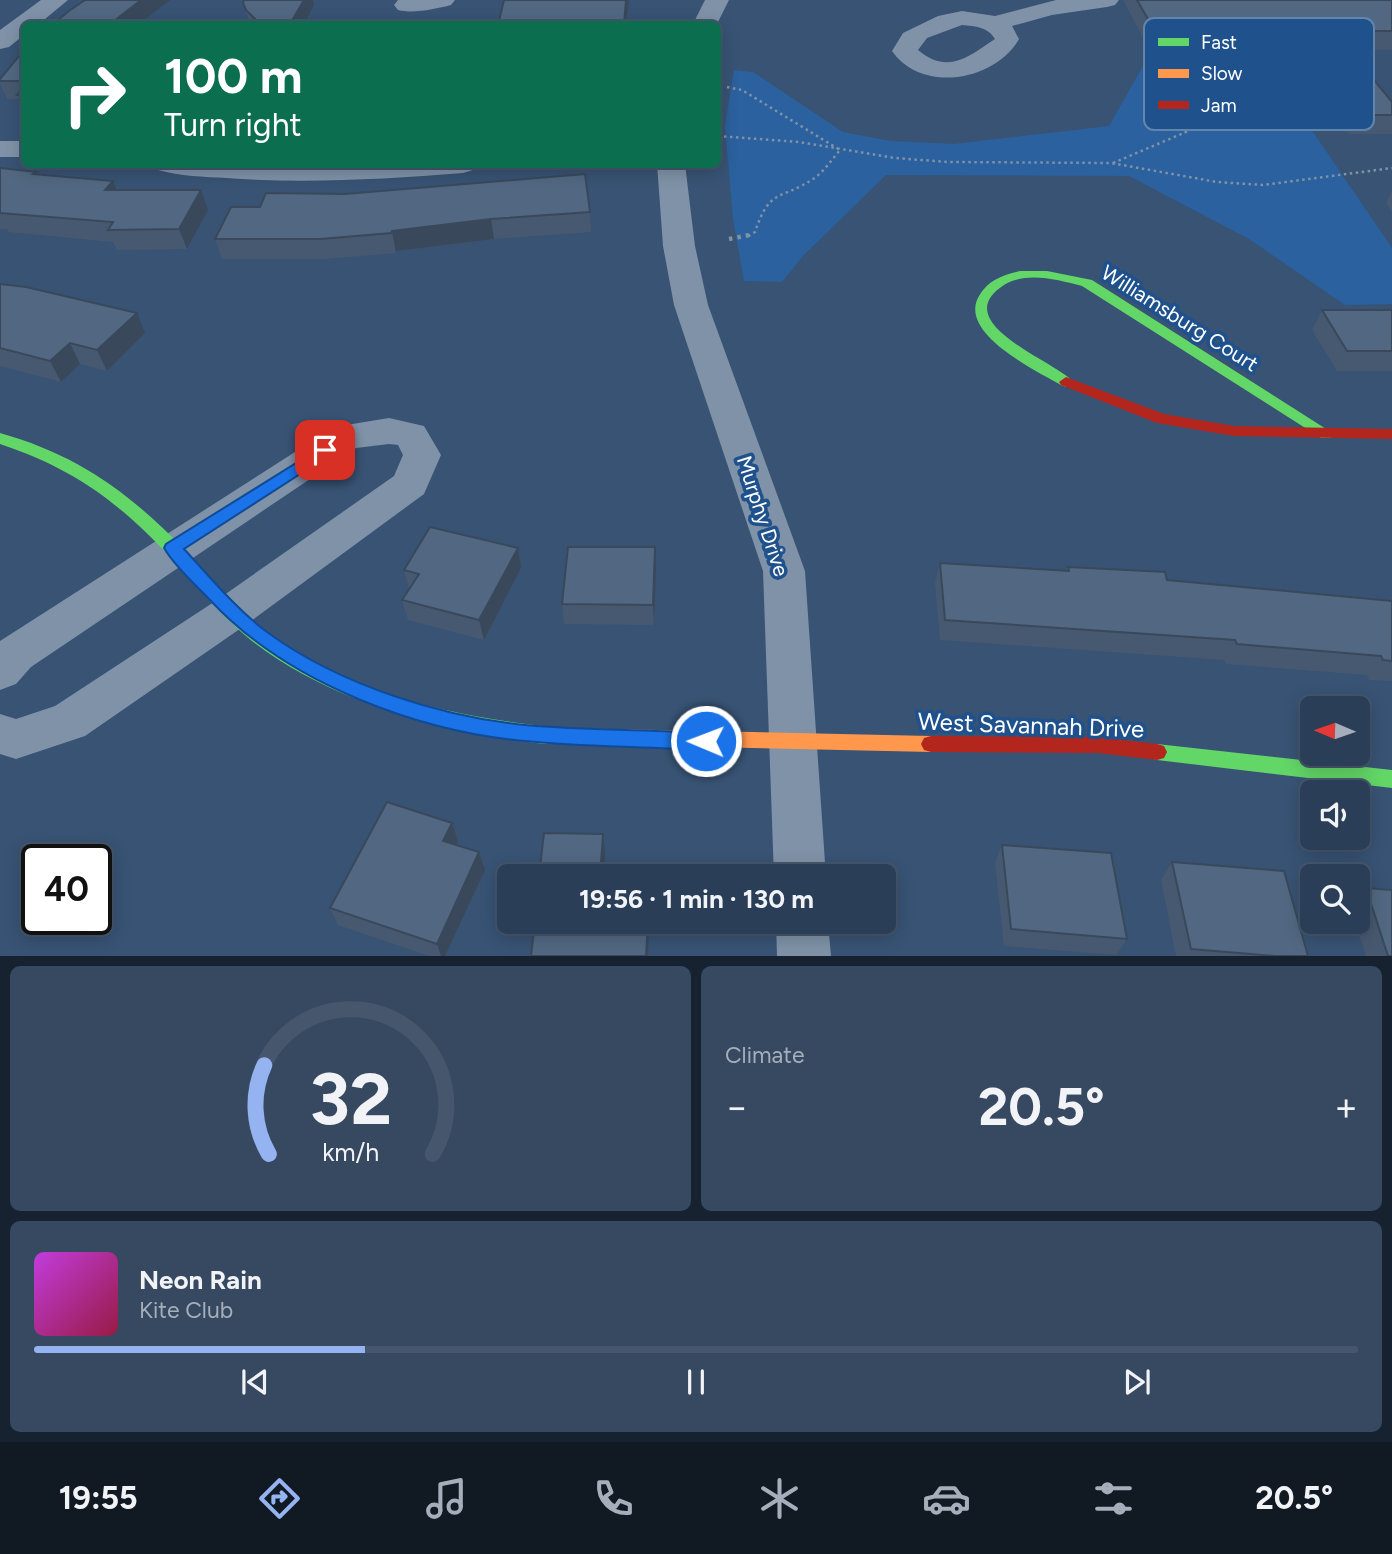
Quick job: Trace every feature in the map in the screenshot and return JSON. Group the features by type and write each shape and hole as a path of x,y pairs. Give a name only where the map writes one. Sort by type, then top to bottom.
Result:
{"street":[{"path":"28,21 56,0"},
{"path":"406,5 443,0"},
{"path":"706,21 717,0"},
{"path":"994,24 1050,8 1107,0"},
{"path":"0,42 21,26"},
{"path":"0,149 21,149"},
{"path":"200,168 299,173 417,168"},
{"name":"Murphy Drive","path":"671,168 679,246 691,304 784,571 799,864"},
{"name":"Williamsburg Court","path":"1326,433 1087,283 1055,275 1023,274 1005,279 991,288 983,299 982,312 1000,339 1070,385 1162,419 1234,431 1326,433 1392,434"},
{"path":"0,671 15,654 172,548 347,436 389,431 411,435 422,455 410,484 232,612 69,722 16,739 0,734"},
{"name":"West Savannah Drive","path":"0,438 32,448 107,489 172,548 232,612 260,637 309,668 374,697 452,720 533,734 573,737 794,743 1098,745 1392,779"},
{"path":"803,934 804,956"}],"path":[{"path":"727,87 742,90 840,150"},
{"path":"1112,163 1186,132 1182,130"},
{"path":"721,136 799,142 895,158 948,162 1112,163 1216,182 1263,185 1392,168"},
{"path":"729,239 744,238 755,232 763,208 815,178 840,150"}],"shaded area":[{"path":"1144,64 1144,130 1312,130 1392,248 1392,304 1345,305 1249,239 1129,176 886,175 803,256 782,282 744,281 733,219 725,126 734,70 753,72 843,132 891,141 954,144 1109,126"}],"building":[{"path":"85,0 141,0 114,21 57,21"},
{"path":"244,0 304,0 292,21 257,21 243,3"},
{"path":"504,0 626,0 624,21 499,21"},
{"path":"1137,0 1392,0 1392,31 1374,31 1374,18 1147,18"},
{"path":"21,54 21,81 0,79"},
{"path":"1374,80 1392,102 1392,115 1374,115"},
{"path":"0,168 36,172 33,174 113,181 105,190 201,190 179,229 108,230 113,222 0,213"},
{"path":"585,174 590,212 491,219 391,233 320,239 215,239 231,207 260,207 266,193 345,194"},
{"path":"0,284 26,287 137,313 97,350 70,343 50,361 0,348"},
{"path":"1322,310 1392,310 1392,351 1347,351"},
{"path":"430,527 518,548 479,620 402,600 419,574 404,570"},
{"path":"568,547 655,547 653,605 562,604"},
{"path":"940,563 1069,571 1068,567 1165,572 1167,580 1392,601 1392,661 1383,660 1381,656 1237,644 1235,640 945,620"},
{"path":"387,802 452,823 443,841 479,852 437,944 330,908"},
{"path":"544,833 603,834 601,864 540,864"},
{"path":"1002,845 1111,853 1127,939 1011,929"},
{"path":"1172,862 1284,871 1308,956 1191,949"},
{"path":"1370,888 1392,890 1392,956 1388,956 1370,900"},
{"path":"534,934 647,934 646,956 531,956"}],"traffic: fast":[{"path":"1066,382 1012,349 987,325 982,306 986,295 996,285 1007,278 1033,274 1087,283 1326,434"},
{"path":"0,438 57,460 87,475 110,491 158,534 247,626 291,658 326,677 364,694 445,718 485,727 564,736"},
{"path":"1157,752 1392,779"}],"traffic: slow":[{"path":"564,736 931,744"}],"traffic: jam":[{"path":"1066,382 1162,419 1234,431 1392,434"},
{"path":"931,744 1098,745 1157,752"}],"route":[{"path":"325,450 172,548 232,612 260,637 309,668 374,697 452,720 533,734 706,741"}]}
